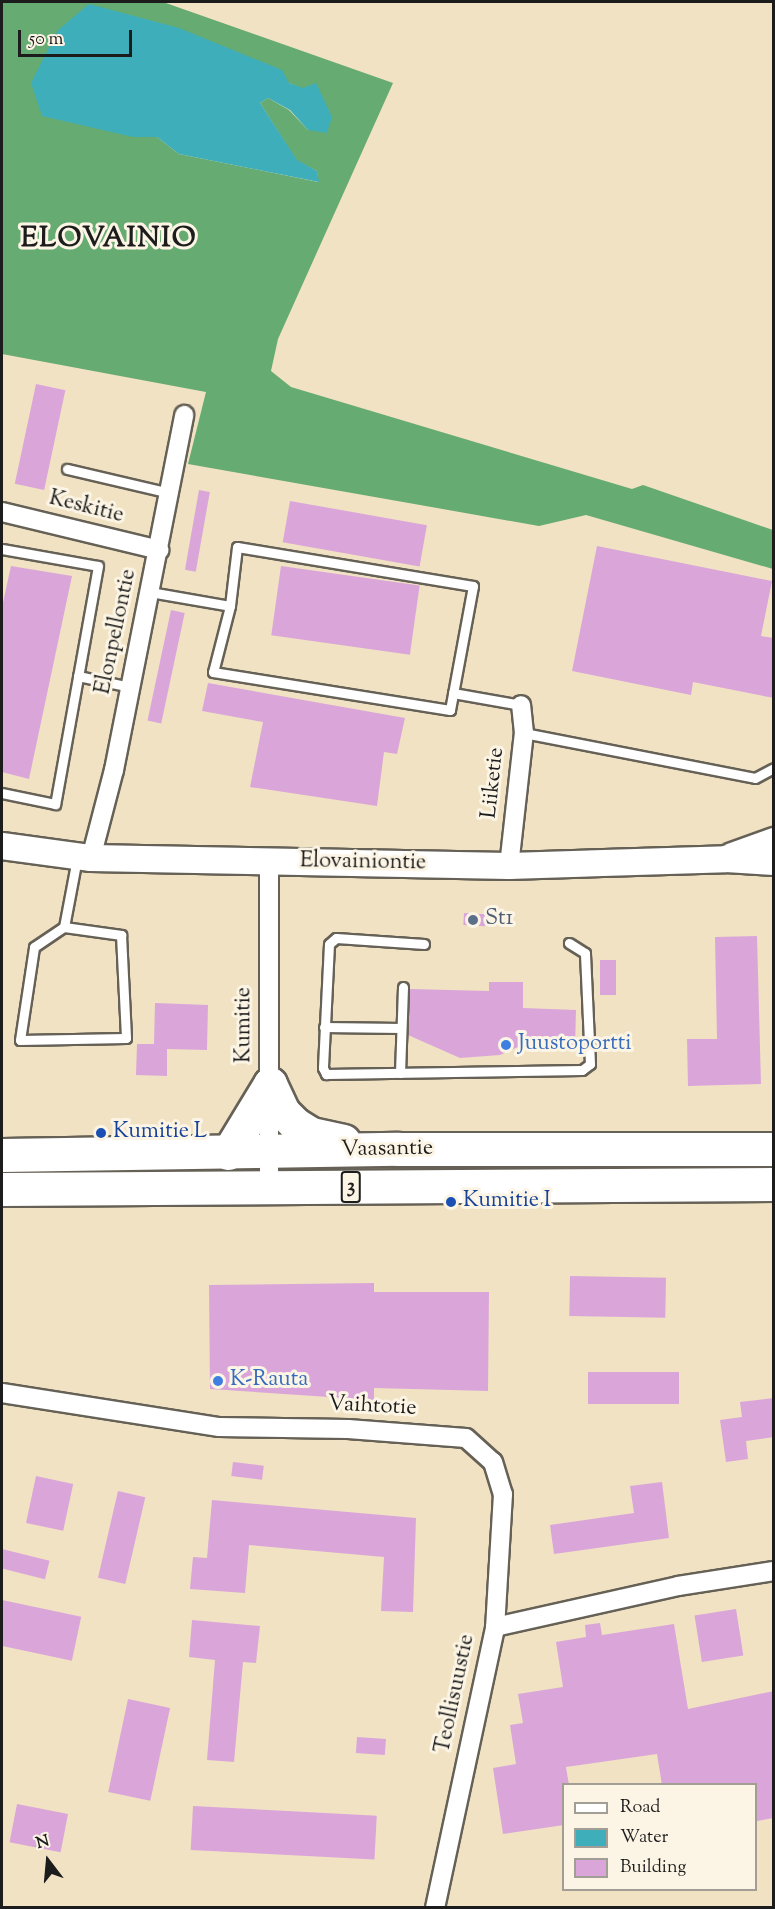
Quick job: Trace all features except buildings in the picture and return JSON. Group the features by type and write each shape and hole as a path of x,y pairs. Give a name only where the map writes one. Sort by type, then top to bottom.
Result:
{"highway":[{"path":"270,1084 283,1112 311,1134 398,1149"},
{"path":"228,1153 270,1084"},
{"name":"Vaasantie","path":"2,1155 398,1149 774,1149"},
{"name":"Vaasantie","path":"2,1189 774,1184"}],"main road":[{"name":"Elovainiontie","path":"726,859 774,841"},
{"name":"Elovainiontie","path":"2,846 84,857 509,866 726,859 774,862"}],"street":[{"name":"Elonpellontie","path":"84,857 130,687 184,416"},
{"name":"Keskitie","path":"2,512 159,550"},
{"name":"Liiketie","path":"509,866 524,733 521,705"},
{"name":"Kumitie","path":"269,861 269,1188"},
{"name":"Vaihtotie","path":"2,1393 219,1427 348,1429 466,1438 493,1462 503,1494 495,1628"},
{"name":"Teollisuustie","path":"435,1908 495,1628 678,1586 774,1571"}],"lane":[{"path":"66,469 170,493"},
{"path":"237,547 473,586 450,710 213,672 230,606 237,547"},
{"path":"2,549 98,566 55,804 2,793"},
{"path":"150,592 230,606"},
{"path":"78,676 130,687"},
{"path":"453,693 521,705"},
{"path":"524,733 755,778 774,768"},
{"path":"64,927 121,935 126,1038 20,1040 34,947 64,927 84,857"},
{"path":"424,944 336,938 329,944 323,1068 326,1074 582,1070 590,1064 585,953 569,943"},
{"path":"400,1073 403,987"},
{"path":"324,1027 401,1028"}],"green space":[{"path":"2,2 163,2 393,83 278,339 271,371 291,387 632,489 643,485 773,530 773,569 586,515 539,526 188,464 206,392 2,354","holes":["289,83 303,89 308,130 289,110 268,98 260,103 297,161 317,171 318,182 179,154 157,137"]}],"water":[{"path":"89,4 179,28 282,70 289,83 303,88 316,83 332,117 327,133 308,130 290,110 268,98 260,103 297,160 317,171 319,182 179,154 157,137 133,137 42,116 31,83 58,30"}],"place":[{"name":"St1","path":"473,920"},
{"name":"Juustoportti","path":"506,1045"},
{"name":"Kumitie L","path":"101,1133"},
{"name":"Kumitie I","path":"451,1202"},
{"name":"K-Rauta","path":"218,1381"}],"district":[{"name":"ELOVAINIO","path":"109,239"}]}
